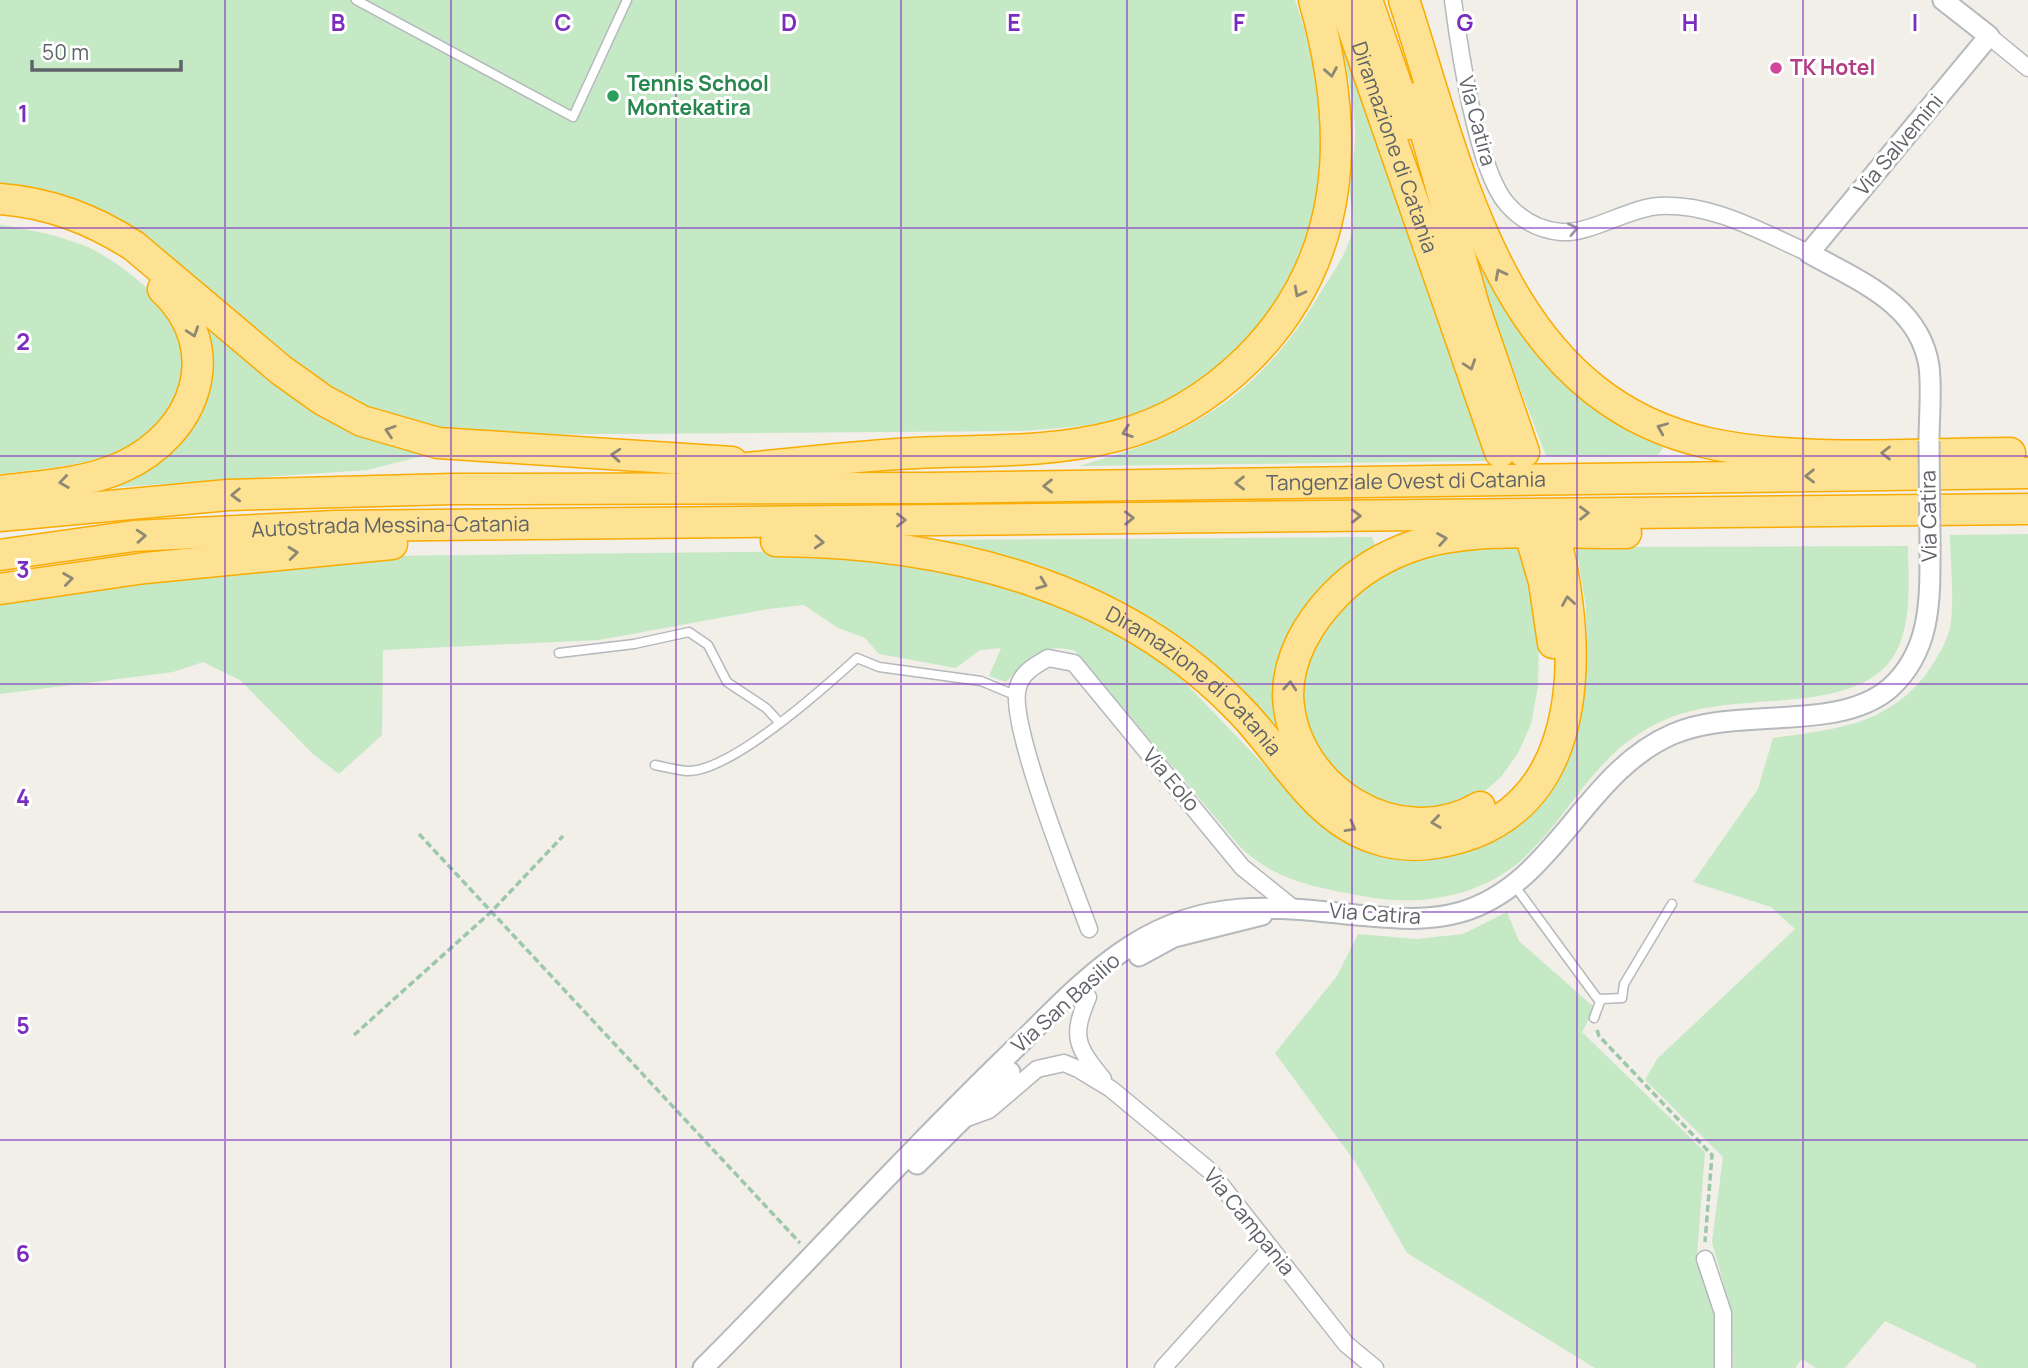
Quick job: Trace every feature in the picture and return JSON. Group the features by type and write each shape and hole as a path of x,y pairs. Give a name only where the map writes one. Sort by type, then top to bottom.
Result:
{"highway":[{"path":"0,199 62,209 110,230 134,246 281,370 323,400 362,421 438,443 783,477 915,453 1014,453 1116,436 1168,418 1213,390 1236,371 1289,310 1315,261 1330,213 1335,179 1337,113 1332,69 1314,0"},
{"name":"Diramazione di Catania","path":"1343,0 1512,452 1417,103 1384,0"},
{"path":"1367,0 1474,306"},
{"path":"1404,0 1490,256 1534,328 1590,385 1644,419 1709,443 1826,453 2028,453"},
{"path":"0,211 58,221 104,240 128,256 186,314 199,350 195,385 186,407 164,439 144,455 121,468 87,479 0,491"},
{"name":"Tangenziale Ovest di Catania","path":"783,477 927,488 2028,473"},
{"name":"Autostrada Messina-Catania","path":"0,516 228,495 783,477"},
{"name":"Tangenziale Ovest di Catania","path":"784,521 2028,509"},
{"name":"Diramazione di Catania","path":"556,525 660,539 817,541 919,550 970,561 1040,583 1107,613 1143,633 1212,684 1241,711 1304,787 1340,822 1378,839 1416,845 1458,839 1498,820 1528,794 1551,758 1566,714 1573,663 1570,610 1545,544 1554,662 1548,710 1524,765 1488,803 1456,818 1436,823 1378,817 1345,799 1316,771 1297,735 1288,694 1290,675 1302,639 1325,605 1376,562 1420,544 1446,538 1724,531 1853,510"},
{"name":"Autostrada Messina-Catania","path":"0,555 134,536 335,526 784,521"},
{"path":"0,589 145,568 426,541 501,525"}],"street":[{"name":"Via Catira","path":"1293,908 1426,919 1493,900 1525,878 1603,787 1634,757 1672,734 1709,722 1842,711 1871,702 1891,687 1908,667 1921,645 1930,613 1929,368 1917,330 1892,302 1809,253 1711,210 1658,206 1565,232 1538,229 1506,203 1486,163 1460,54 1453,0"},
{"path":"1943,0 2028,68"},
{"name":"Via Salvemini","path":"1809,253 1989,36"},
{"name":"Via Eolo","path":"1016,701 1018,685 1030,669 1048,658 1074,663 1242,867 1293,908"},
{"path":"1016,701 1024,743 1088,929"},
{"name":"Via San Basilio","path":"703,1368 815,1256 859,1203 978,1084 1104,965 1168,924 1201,914 1234,908 1293,908"},
{"name":"Via San Basilio","path":"815,1256 866,1215 1088,997 1135,958 1174,937 1293,908"},
{"path":"1088,997 1077,1031 1078,1046 1111,1089"},
{"path":"962,1119 989,1110 1019,1083 1049,1065 1064,1063 1111,1089"},
{"name":"Via Campania","path":"1111,1089 1210,1171 1346,1344 1375,1368"},
{"path":"1163,1368 1271,1248"},
{"path":"1705,1259 1723,1313 1723,1368"}],"lane":[{"path":"356,0 573,117 627,0"},
{"path":"559,653 634,644 689,632 708,645 727,682 766,708 780,723"},
{"path":"654,765 689,771 728,758 780,723 857,658 879,667 981,681 1016,701"},
{"path":"1514,885 1597,998 1601,999 1622,998 1624,984 1672,904"},
{"path":"1594,1018 1601,999"}],"path":[{"path":"419,834 787,1231 815,1256"},
{"path":"354,1035 491,912 563,836"},
{"path":"1594,1018 1599,1036 1712,1155 1705,1259"}],"green space":[{"path":"0,0 1295,0 1310,50 1319,100 1321,150 1317,199 1304,246 1284,290 1255,331 1216,368 1195,383 1160,403 1124,418 1087,425 1024,431 472,435 386,421 316,381 137,233 0,187"},
{"path":"1330,0 1486,461 1079,466 1120,454 1189,425 1247,385 1273,359 1297,328 1340,260 1353,226 1350,194 1355,130 1349,81"},
{"path":"1455,200 1493,281 1533,345 1558,373 1587,398 1622,422 1665,445 1658,455 1546,456 1475,270"},
{"path":"0,225 52,235 96,251 150,291 180,326 185,350 181,387 167,416 143,441 86,462 0,474"},
{"path":"211,324 430,454 367,470 105,488 142,468"},
{"path":"2028,534 2028,1368 1977,1368 1975,1364 1885,1321 1845,1368 1816,1368 1802,1359 1795,1368 1733,1368 1732,1314 1712,1242 1723,1157 1645,1080 1657,1059 1795,929 1771,907 1693,882 1758,789 1773,738 1839,727 1878,714 1913,689 1929,670 1950,627 1950,535"},
{"path":"1372,537 1376,548 1316,598 1290,751 1248,700 1213,664 1171,631 1140,612 1108,596 1039,569 933,540"},
{"path":"1520,546 1539,641 1538,687 1531,724 1518,753 1501,777 1478,797 1422,813 1361,796 1316,755 1304,723 1301,687 1308,654 1325,622 1377,576 1418,557 1455,549"},
{"path":"1908,546 1908,595 1904,629 1892,659 1881,671 1860,684 1836,692 1697,710 1672,717 1646,729 1607,761 1543,838 1508,871 1468,890 1424,900 1379,899 1324,889 1296,881 1256,860 1242,849 1075,651 1053,648 1044,650 1028,659 1006,682 989,676 1001,648 980,650 956,668 879,654 865,638 838,628 804,605 768,609 599,640 383,650 382,735 339,774 313,754 240,680 203,662 173,672 0,694 0,600 121,583 386,556 820,551 912,559 1060,604 1120,634 1172,669 1313,816 1354,846 1403,858 1440,856 1567,753 1583,702 1587,660 1586,607 1576,547"},
{"path":"1507,912 1519,941 1595,1008 1582,1032 1705,1152 1697,1256 1717,1311 1717,1368 1595,1368 1407,1253 1356,1163 1275,1053 1337,976 1358,934 1416,939 1463,934"}],"place":[{"name":"TK Hotel","path":"1776,68"},
{"name":"Tennis School Montekatira","path":"613,96"}]}
